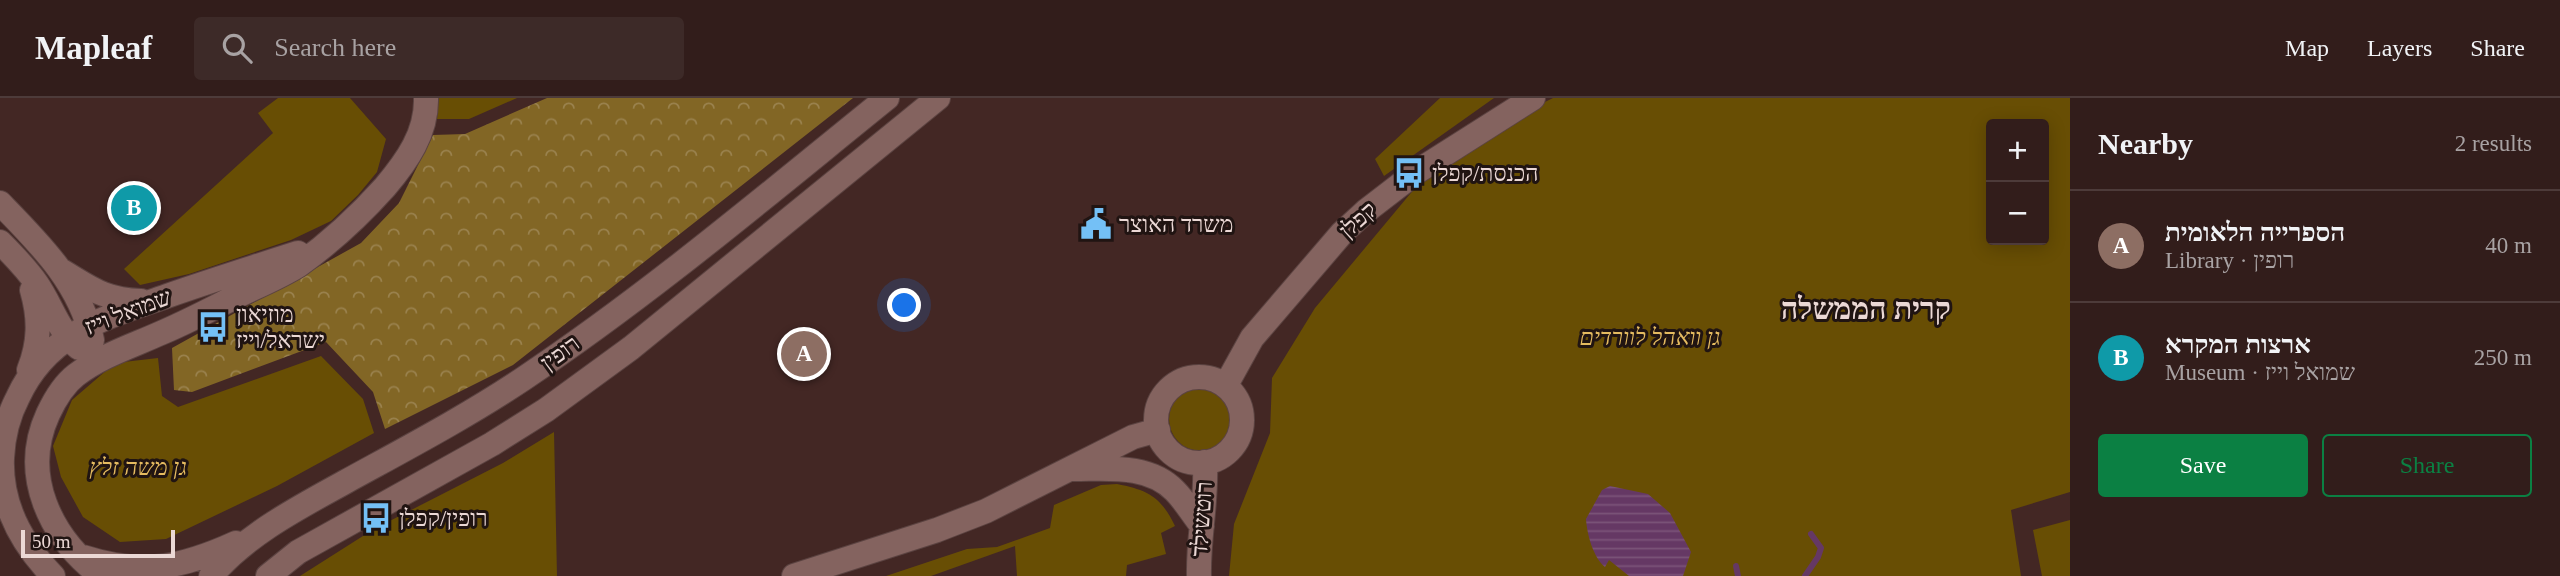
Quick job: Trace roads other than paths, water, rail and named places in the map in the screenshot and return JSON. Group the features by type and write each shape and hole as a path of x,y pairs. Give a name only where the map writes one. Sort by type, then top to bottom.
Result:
{"street":[{"name":"שמואל וייז","path":"101,576 78,555 60,533 38,486 37,456 45,421 58,395 74,377 97,361 162,333 297,266 351,225 414,150 422,128 426,98"},
{"name":"רופין","path":"211,576 259,533 292,511 472,411 524,378 673,270 887,98"},
{"name":"רופין","path":"268,576 299,552 492,444 556,402 631,348 938,98"},
{"name":"קפלן","path":"1226,385 1252,338 1342,233 1418,171 1533,98"},
{"path":"0,203 47,251 61,271 89,324 97,361"},
{"name":"שמואל וייז","path":"53,576 6,519 2,452 11,410 35,366 67,338 89,324 304,251 331,239"},
{"path":"0,242 39,286 67,338 97,361"},
{"path":"23,385 33,360 39,331 38,312 26,269"},
{"path":"61,271 106,297 152,302"},
{"path":"1202,376 1226,385 1240,406 1241,431 1228,452 1217,459 1205,462 1181,459 1163,442 1158,430 1158,409 1168,390 1189,377 1202,376"},
{"path":"794,576 937,530 986,511 1133,437 1158,430"},
{"name":"רוטשילד","path":"1199,576 1200,537 1207,490 1205,462"},
{"path":"1070,469 1134,470 1153,476 1175,491 1200,537"},
{"path":"78,555 104,565 158,570 196,561 259,533"}],"waterway":[{"path":"1805,576 1821,548 1811,534"},
{"path":"1736,566 1738,576"}],"place":[{"name":"הכנסת/קפלן","path":"1409,173"},
{"name":"ארצות המקרא","path":"134,208"},
{"name":"משרד האוצר","path":"1096,224"},
{"name":"מוזיאון ישראל/וייז","path":"213,327"},
{"name":"הספרייה הלאומית","path":"804,354"},
{"name":"רופין/קפלן","path":"376,518"}],"district":[{"name":"קרית הממשלה","path":"1866,308"}],"park label":[{"name":"גן וואהל לוורדים","path":"1650,337"},
{"name":"גן משה זלץ","path":"138,467"}]}
